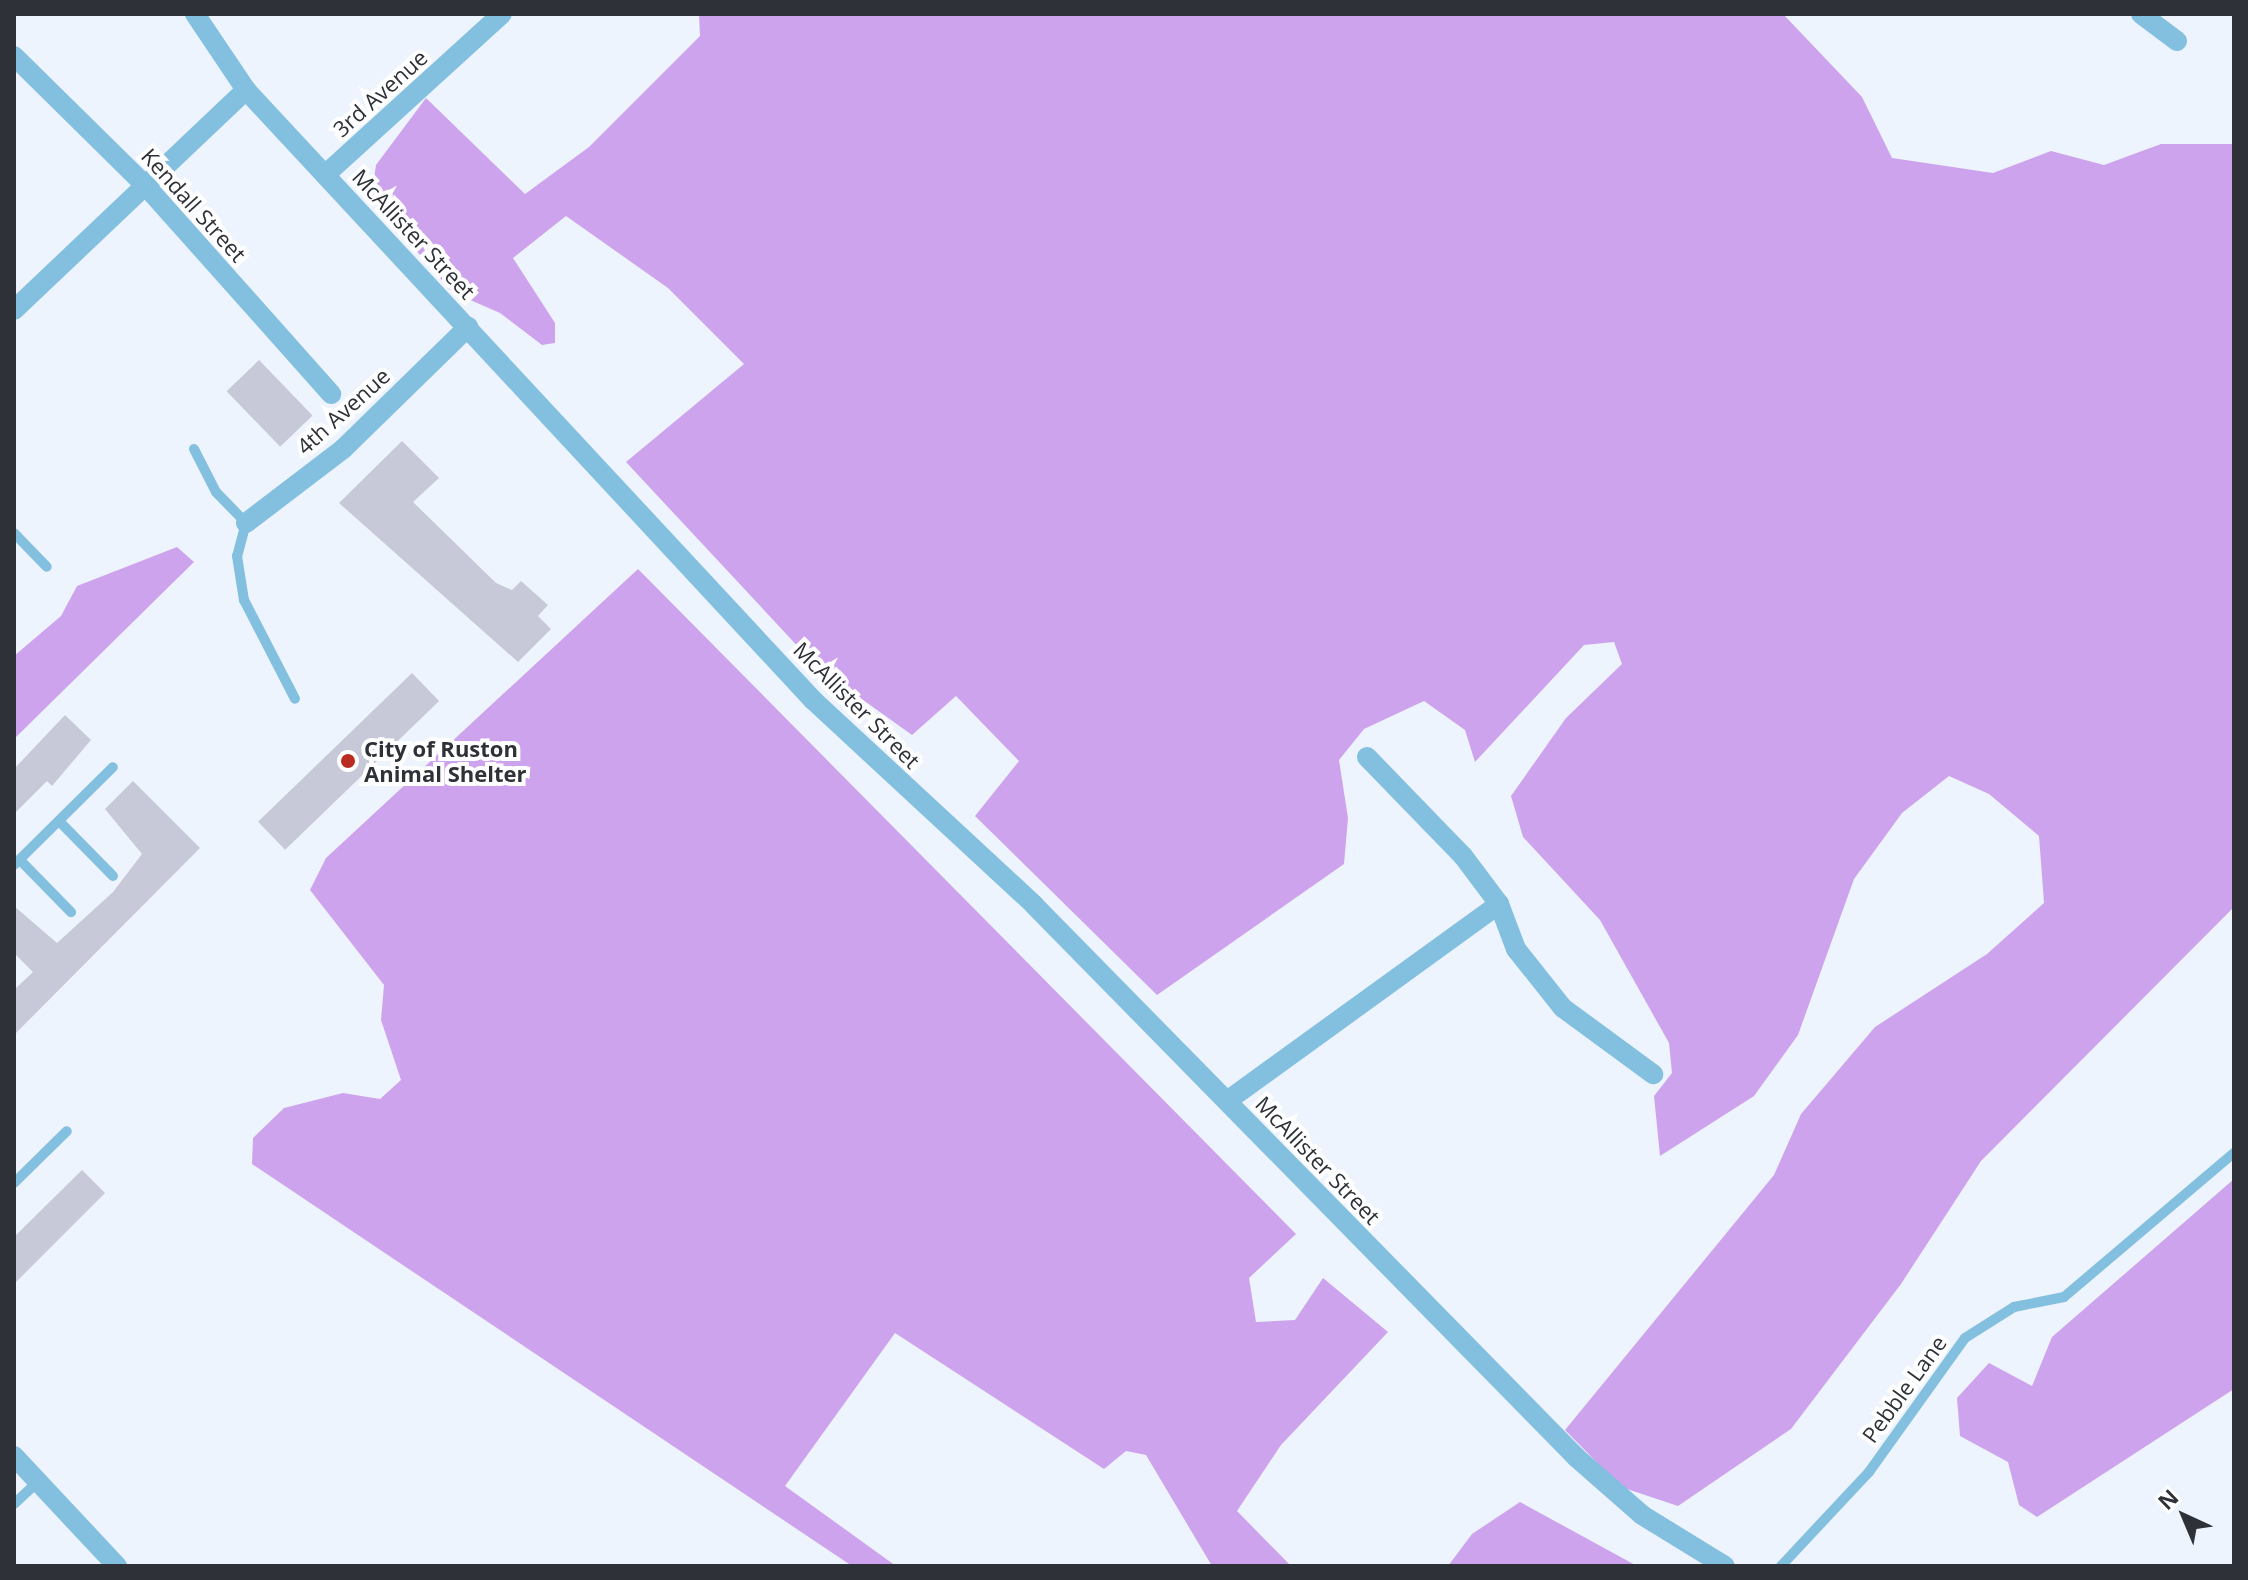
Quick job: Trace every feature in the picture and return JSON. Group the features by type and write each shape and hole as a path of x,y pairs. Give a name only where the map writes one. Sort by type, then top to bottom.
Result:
{"street":[{"name":"McAllister Street","path":"195,14 246,90 813,700 1034,905 1517,1401 1642,1515 1725,1566"},
{"name":"3rd Avenue","path":"325,175 502,14"},
{"path":"2141,14 2177,41"},
{"name":"Kendall Street","path":"14,56 145,185 331,394"},
{"path":"14,310 246,90"},
{"name":"4th Avenue","path":"246,523 343,449 468,327"},
{"path":"1367,757 1499,904 1516,949 1563,1008 1653,1074"},
{"path":"1227,1101 1499,904"},
{"path":"14,1456 117,1566"}],"lane":[{"path":"194,449 216,492 246,523 237,556 244,600 295,699"},
{"path":"14,533 47,567"},
{"path":"71,912 17,862 113,767"},
{"path":"59,821 113,876"},
{"path":"14,1183 67,1131"},
{"name":"Pebble Lane","path":"1781,1566 1869,1472 1965,1338 2014,1307 2064,1297 2234,1153"},
{"path":"14,1504 38,1482"}],"shaded area":[{"path":"699,14 1783,14 1862,97 1892,158 1993,173 2051,151 2104,165 2161,144 2234,144 2234,907 1981,1161 1901,1284 1791,1429 1678,1506 1621,1487 1565,1430 1774,1175 1801,1114 1875,1027 1987,954 2044,903 2039,836 1989,794 1949,776 1902,813 1854,879 1798,1035 1754,1096 1660,1156 1654,1096 1672,1073 1669,1043 1600,920 1523,837 1511,796 1566,718 1622,664 1614,642 1584,645 1475,762 1465,730 1424,701 1364,729 1339,760 1348,818 1344,864 1157,995 975,816 1019,761 956,696 912,735 817,667 626,462 744,364 668,288 566,216 513,258 555,323 555,343 542,345 500,313 452,292 371,198 376,165 426,98 525,194 589,147 700,36"},
{"path":"177,547 194,562 14,739 14,656 61,616 77,586"},
{"path":"638,569 1296,1234 1249,1278 1256,1322 1295,1320 1323,1278 1388,1332 1281,1445 1237,1511 1291,1566 1212,1566 1146,1455 1126,1451 1104,1469 895,1333 785,1486 896,1566 852,1566 252,1164 253,1138 284,1108 343,1093 380,1099 401,1080 381,1020 384,985 310,890 326,858"},
{"path":"2234,1179 2234,1389 2037,1517 2019,1505 2008,1462 1960,1436 1957,1398 1989,1363 2032,1386 2052,1337"},
{"path":"1520,1502 1637,1566 1448,1566 1472,1534"}],"building":[{"path":"259,360 312,415 280,447 227,391"},
{"path":"402,441 439,478 413,502 496,583 512,590 521,581 548,605 538,616 551,629 518,662 339,503"},
{"name":"City of Ruston Animal Shelter","path":"412,673 439,701 285,850 258,822"},
{"path":"65,715 91,740 52,786 47,781 14,814 14,769"},
{"path":"133,781 200,848 14,1035 14,990 33,972 14,953 14,906 57,943 113,892 142,854 105,809"},
{"path":"82,1170 105,1193 14,1284 14,1237"}],"place":[{"name":"City of Ruston Animal Shelter","path":"348,761"}]}
